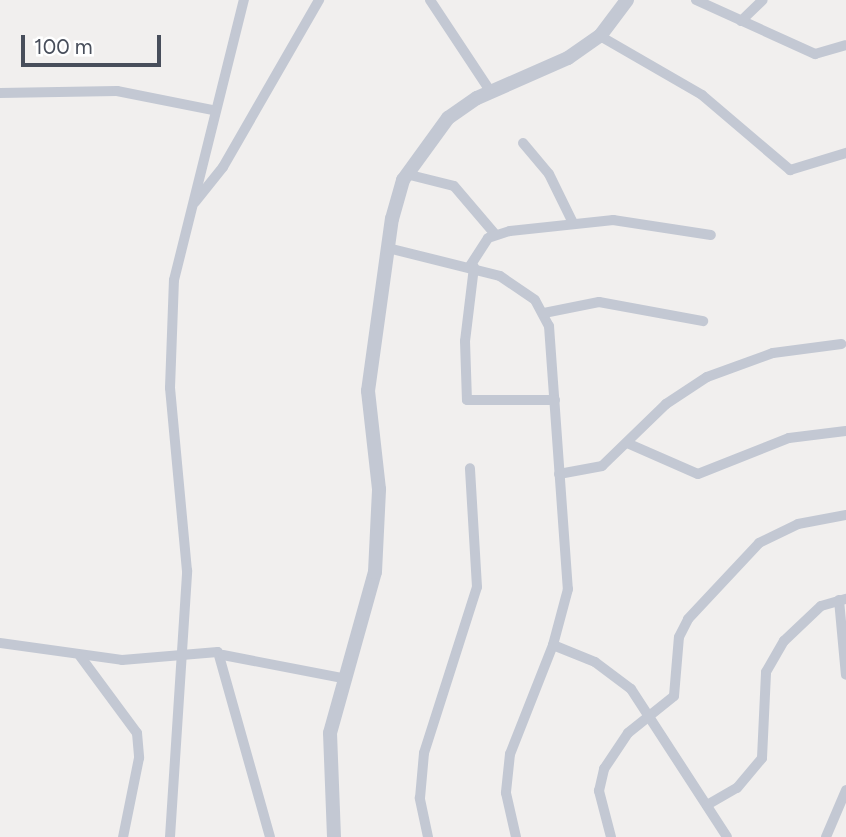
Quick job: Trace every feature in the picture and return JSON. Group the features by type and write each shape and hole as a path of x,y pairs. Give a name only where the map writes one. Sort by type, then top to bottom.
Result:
{"street":[{"path":"170,837 187,549 170,388 174,280 213,110 244,0"},
{"path":"193,204 223,167 319,0"},
{"path":"429,0 491,92"},
{"path":"334,837 328,754 343,678 375,572 379,489 368,391 388,248 406,174 449,118 491,92 550,68 600,36 627,0"},
{"path":"696,0 815,54 846,45"},
{"path":"741,21 762,0"},
{"path":"600,36 702,95 786,168 804,170 846,153"},
{"path":"0,93 117,90 213,110"},
{"path":"523,143 549,174 573,223"},
{"path":"406,174 454,186 495,234"},
{"path":"555,400 467,400 465,341 472,266 495,234 613,220 711,235"},
{"path":"388,248 472,266 518,286 544,313 555,400 568,589 553,645 509,761 506,793 516,837"},
{"path":"544,313 599,302 703,321"},
{"path":"559,474 597,468 666,404 707,377 773,353 841,344"},
{"path":"626,443 678,470 698,474 789,438 846,431"},
{"path":"428,837 420,798 424,753 477,587 470,468"},
{"path":"611,837 599,791 604,769 621,739 652,718 678,688 682,628 744,558 777,532 846,515"},
{"path":"707,804 737,788 762,758 768,666 808,615 843,600 846,675"},
{"path":"0,643 122,660 213,650 223,655 343,678"},
{"path":"553,645 612,671 652,718 727,837"},
{"path":"223,655 270,837"},
{"path":"80,656 137,733 138,768 123,837"},
{"path":"825,837 846,790"}]}
